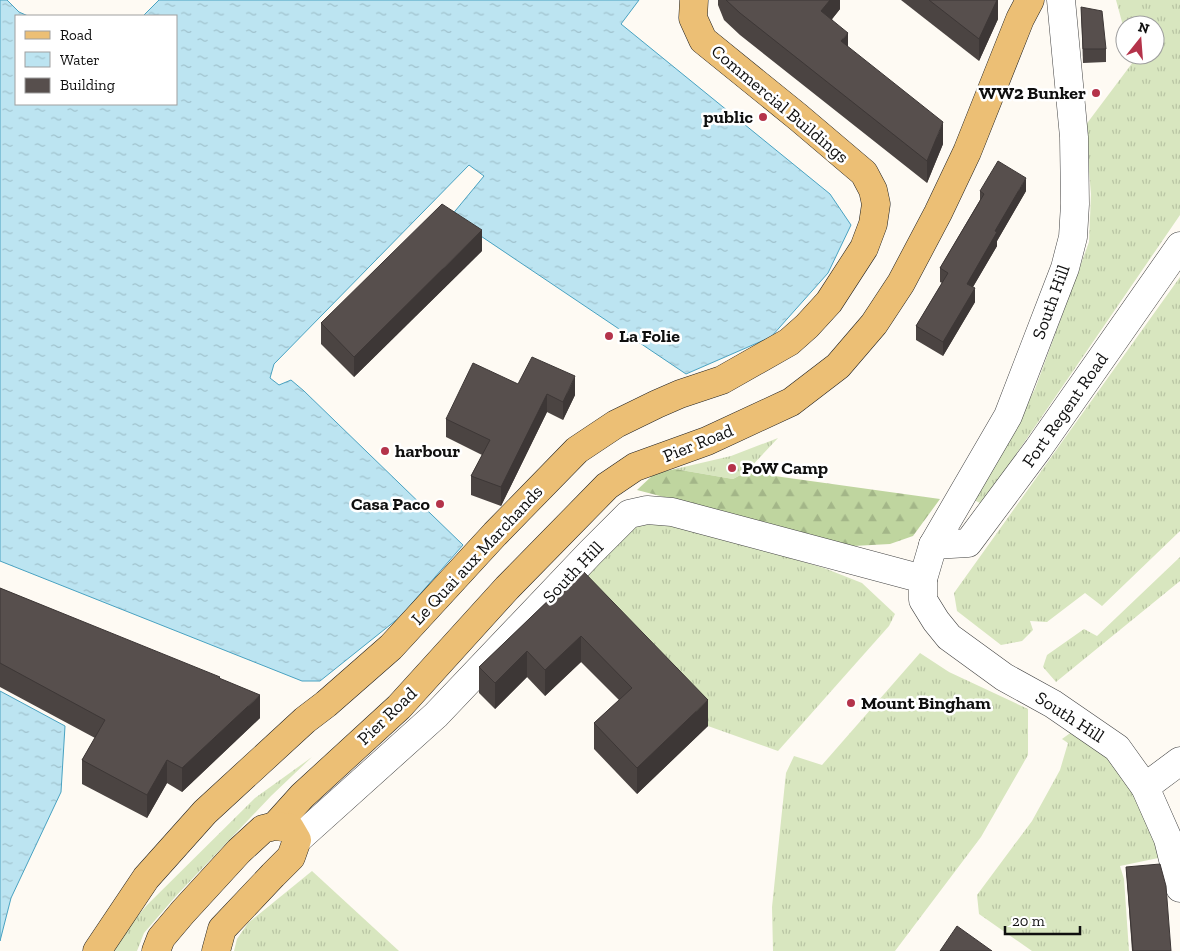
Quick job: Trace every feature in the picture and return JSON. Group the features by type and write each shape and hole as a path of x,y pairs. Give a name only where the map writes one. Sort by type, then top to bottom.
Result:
{"main road":[{"name":"Commercial Buildings","path":"694,0 693,18 703,40 864,173 873,190 876,204"},
{"name":"Pier Road","path":"274,826 302,796 399,707 507,588 608,486 635,467 707,441 791,402 838,366 874,324 901,283 938,212 966,152 1020,19 1030,0"},
{"name":"Le Quai aux Marchands","path":"97,951 146,878 205,812 305,720 391,647 495,534 577,450 616,424 657,404 722,380 788,342 808,326 830,302 864,248 874,224 876,204"},
{"path":"156,951 161,938 239,851 263,829 274,826 290,828 298,840 291,857 222,929 216,951"}],"street":[{"name":"South Hill","path":"1061,0 1074,137 1075,204 1073,236 1066,268 1008,416 933,546 923,580 923,600 949,637 1004,677 1053,704 1117,748 1145,787 1168,839 1180,888"},
{"name":"Fort Regent Road","path":"933,546 968,543 1038,449 1180,246"},
{"name":"South Hill","path":"298,840 436,715 629,514 647,510 672,512 923,580"},
{"path":"1145,787 1180,761"}],"green space":[{"path":"1116,0 1180,0 1180,215 982,504 974,500 1035,389 1089,242 1091,194 1085,126 1131,65 1165,65 1165,15 1120,15"},
{"path":"1180,277 1180,531 1102,606 1085,593 1047,622 1030,621 1033,630 1022,641 1001,645 957,611 954,593"},
{"path":"778,438 746,472 733,479 675,469 731,456"},
{"path":"675,469 733,479 746,472 940,499 913,536 890,544 853,546 637,490 654,474"},
{"path":"675,523 824,568 862,583 895,614 889,626 778,751 708,726 581,595 581,578 632,526"},
{"path":"1180,557 1180,581 1056,682 1043,667 1047,655 1084,629 1097,636"},
{"path":"920,653 949,672 1028,709 1028,755 981,837 895,951 773,951 772,907 786,773 794,756 822,765"},
{"path":"1073,731 1099,747 1132,791 1163,857 1120,866 1124,879 1129,951 1032,951 979,914 977,895 1032,821 1060,770 1068,743 1062,739"},
{"path":"312,757 271,796 176,896 144,933 137,951 114,951 126,930 147,905 255,798"},
{"path":"312,871 399,951 234,951 237,939 248,923"}],"water":[{"path":"0,0 7,0 19,12 26,15 15,15 15,105 178,105 178,15 144,15 159,0 639,0 621,24 830,194 851,225 828,273 771,337 686,374 451,216 484,176 469,165 274,364 270,378 279,385 291,380 304,391 463,545 400,617 320,681 302,681 0,561"},
{"path":"0,691 65,726 61,792 11,898 0,941"}],"building":[{"path":"726,0 830,0 821,11 848,33 841,41 943,122 927,161 740,13"},
{"path":"929,0 997,0 979,39"},
{"path":"1081,7 1102,11 1106,49 1083,49"},
{"path":"998,161 1026,178 967,284 975,288 943,342 916,326 948,273 940,268 984,194 980,191"},
{"path":"442,204 482,230 354,357 321,323"},
{"path":"532,357 575,376 563,402 547,394 501,487 471,476 490,440 446,419 473,363 518,384"},
{"path":"581,569 708,700 637,768 594,723 632,688 581,636 545,670 527,651 495,683 479,667"},
{"path":"0,588 260,695 182,768 167,760 147,795 82,760 105,720 0,663"},
{"path":"1160,864 1166,886 1171,951 1133,951 1126,867"},
{"path":"957,926 992,951 940,951"}],"place":[{"name":"WW2 Bunker","path":"1096,93"},
{"name":"public","path":"763,117"},
{"name":"La Folie","path":"609,336"},
{"name":"harbour","path":"385,451"},
{"name":"PoW Camp","path":"732,468"},
{"name":"Casa Paco","path":"440,504"},
{"name":"Mount Bingham","path":"851,703"}]}
